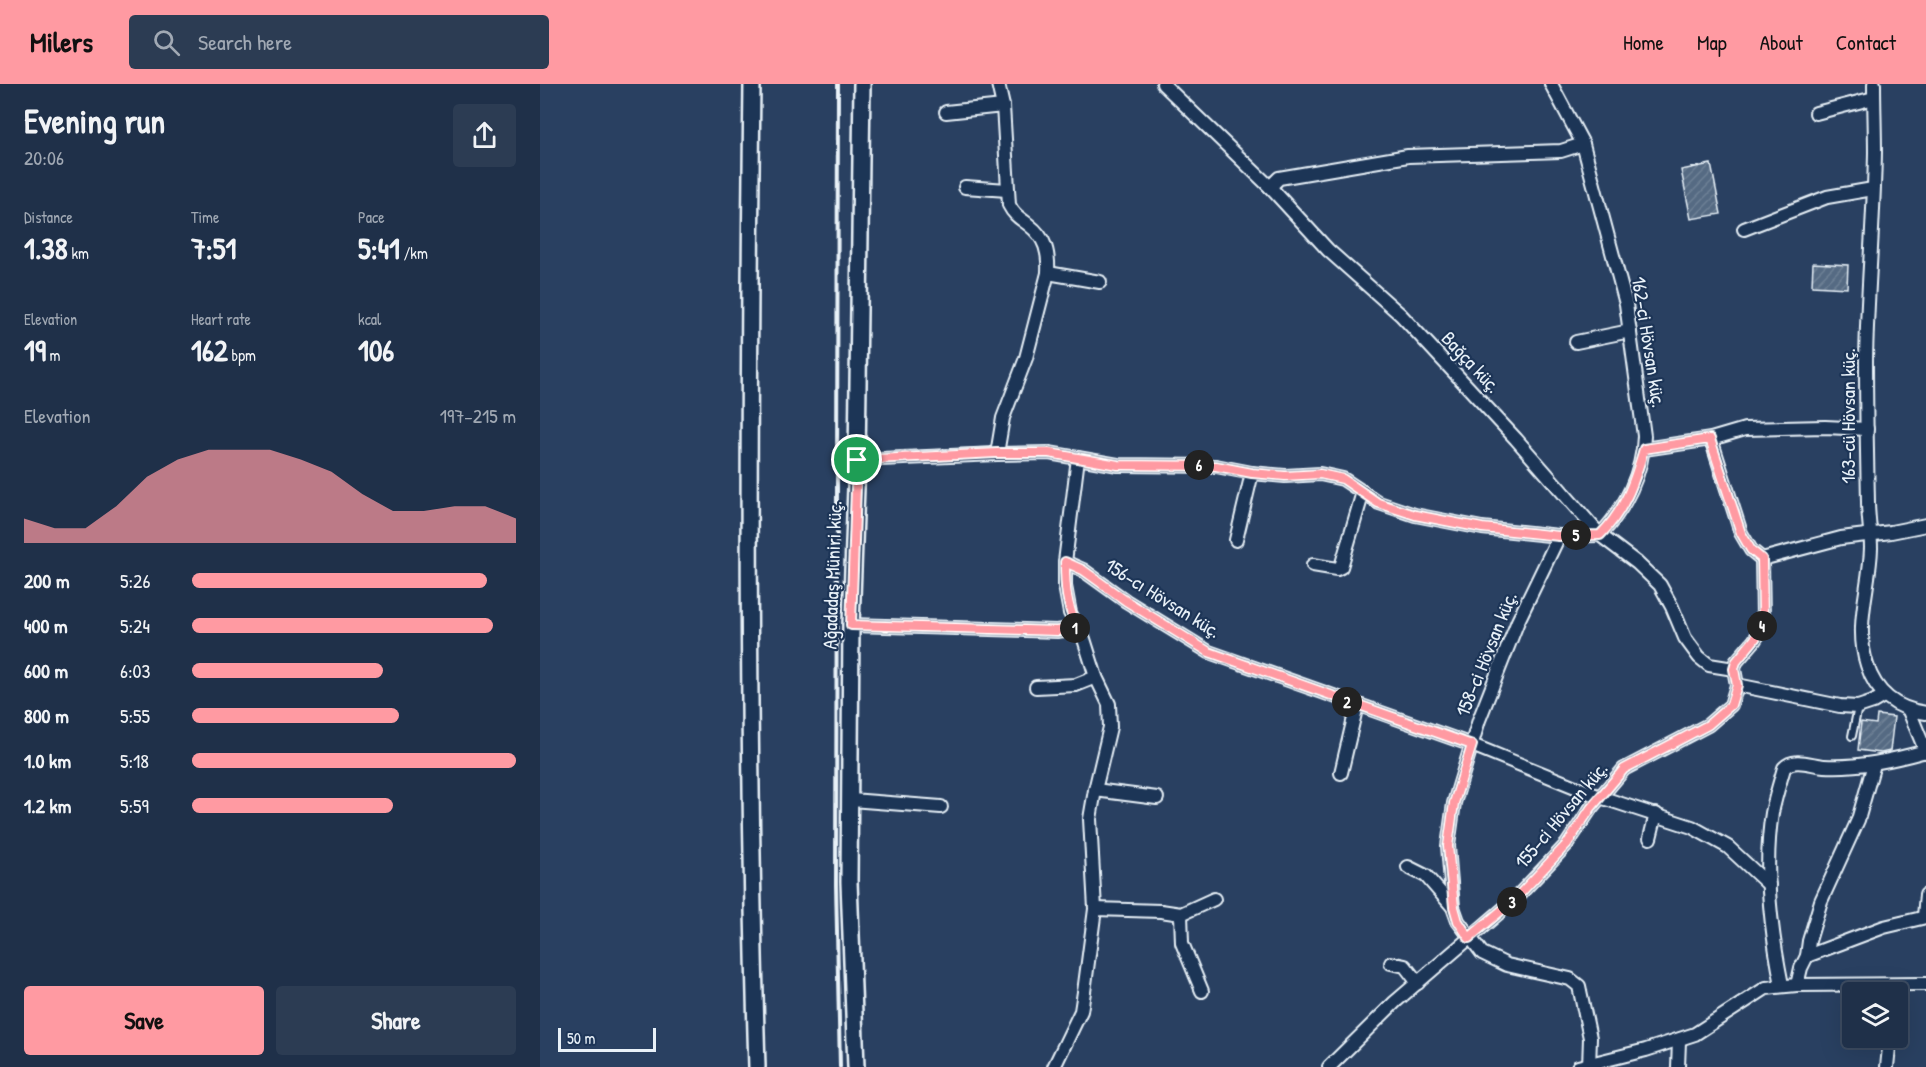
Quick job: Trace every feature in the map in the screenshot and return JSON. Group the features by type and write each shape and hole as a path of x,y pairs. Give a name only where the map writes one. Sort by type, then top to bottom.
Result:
{"street":[{"path":"752,84 749,609 753,951 757,1067"},
{"name":"Ağadadaş Müniri küç.","path":"856,1067 849,882 851,625 857,460 862,84"},
{"path":"997,453 1003,418 1026,358 1048,273 1046,246 1039,234 1013,214 1009,205 1003,106 998,84"},
{"name":"Bağça küç.","path":"1163,84 1270,187 1328,250 1401,315 1516,439 1600,535 1637,562 1660,585 1685,638 1699,657 1709,665 1734,669"},
{"name":"162-ci Hövsan küç.","path":"1551,84 1583,144 1626,304 1644,436 1644,449 1633,486 1613,521 1600,535"},
{"name":"163-cü Hövsan küç.","path":"1874,84 1873,189 1866,361 1870,534 1862,633 1866,662 1872,680 1885,695 1909,711 1926,713"},
{"path":"1816,113 1874,98"},
{"path":"946,112 1003,106"},
{"path":"1270,187 1279,178 1408,156 1551,151 1583,144"},
{"path":"965,188 1007,190"},
{"path":"1744,229 1827,197 1873,189"},
{"path":"1048,273 1100,282"},
{"path":"1576,342 1630,331"},
{"path":"1644,449 1710,439 1745,429 1825,427 1867,429"},
{"path":"1710,439 1741,533 1751,550 1762,559 1763,619 1761,630 1736,662 1734,669 1737,685 1840,706 1858,707 1874,702 1885,695"},
{"path":"857,460 997,453 1049,453 1137,466 1190,464 1285,476 1320,474 1343,479 1378,503 1415,515 1482,528 1559,536 1600,535"},
{"path":"1054,1067 1081,1011 1095,909 1090,819 1110,721 1109,704 1096,677 1084,639 1070,613 1065,586 1065,562 1078,458"},
{"path":"1236,540 1252,473"},
{"path":"1313,565 1337,569 1341,567 1363,492"},
{"path":"1762,559 1841,538 1926,525"},
{"name":"158-ci Hövsan küç.","path":"1559,536 1518,621 1472,745 1454,803 1448,846 1454,907 1458,921 1482,953 1507,965 1570,979 1579,986 1590,1038 1586,1066"},
{"name":"156-cı Hövsan küç.","path":"1065,562 1083,570 1126,601 1209,652 1472,745 1600,797 1692,827 1728,847 1769,885"},
{"path":"851,625 1057,631 1078,628"},
{"path":"1036,687 1077,685 1096,677"},
{"name":"155-ci Hövsan küç.","path":"1329,1067 1418,983 1515,899 1567,844 1600,797 1624,769 1708,725 1731,705 1737,685"},
{"path":"1341,773 1357,705"},
{"path":"1782,985 1769,885 1768,859 1772,812 1784,768 1788,763 1795,762 1823,766 1874,764 1926,751 1909,711"},
{"path":"1797,985 1800,968 1808,956 1809,940 1821,902 1858,820 1874,764"},
{"path":"1095,790 1157,798"},
{"path":"851,800 942,807"},
{"path":"1650,838 1656,814"},
{"path":"1408,867 1426,876 1454,907"},
{"path":"1808,956 1884,927 1925,917 1926,895"},
{"path":"1095,909 1161,911 1181,914 1214,899"},
{"path":"1181,914 1182,944 1202,991"},
{"path":"1391,963 1405,966 1418,983"},
{"path":"1908,987 1926,984"},
{"path":"1586,1066 1679,1041 1713,1024 1766,988 1782,985 1842,987"},
{"path":"1678,1067 1679,1041"},
{"path":"1887,1067 1889,1048"}],"lane":[{"path":"1852,736 1858,707"}],"building":[{"path":"1711,164 1721,214 1691,219 1681,170"},
{"path":"1813,263 1848,265 1847,288 1812,286"},
{"path":"1877,715 1894,717 1890,751 1881,753 1858,750 1861,722 1876,724"}],"railway":[{"path":"838,84 836,885 840,1067"}],"route":[{"path":"1710,439 1741,533 1751,550 1762,559 1763,619 1761,630 1736,662 1734,669 1737,685 1731,705 1708,725 1624,769 1591,808 1567,844 1515,899 1469,938 1458,921 1454,907 1448,846 1454,803 1472,745 1209,652 1126,601 1083,570 1065,562 1065,586 1070,613 1078,628 1057,631 851,625 857,460 997,453 1049,453 1118,465 1190,464 1285,476 1320,474 1343,479 1378,503 1415,515 1482,528 1559,536 1600,535 1613,521 1633,486 1644,449 1710,439"}]}
